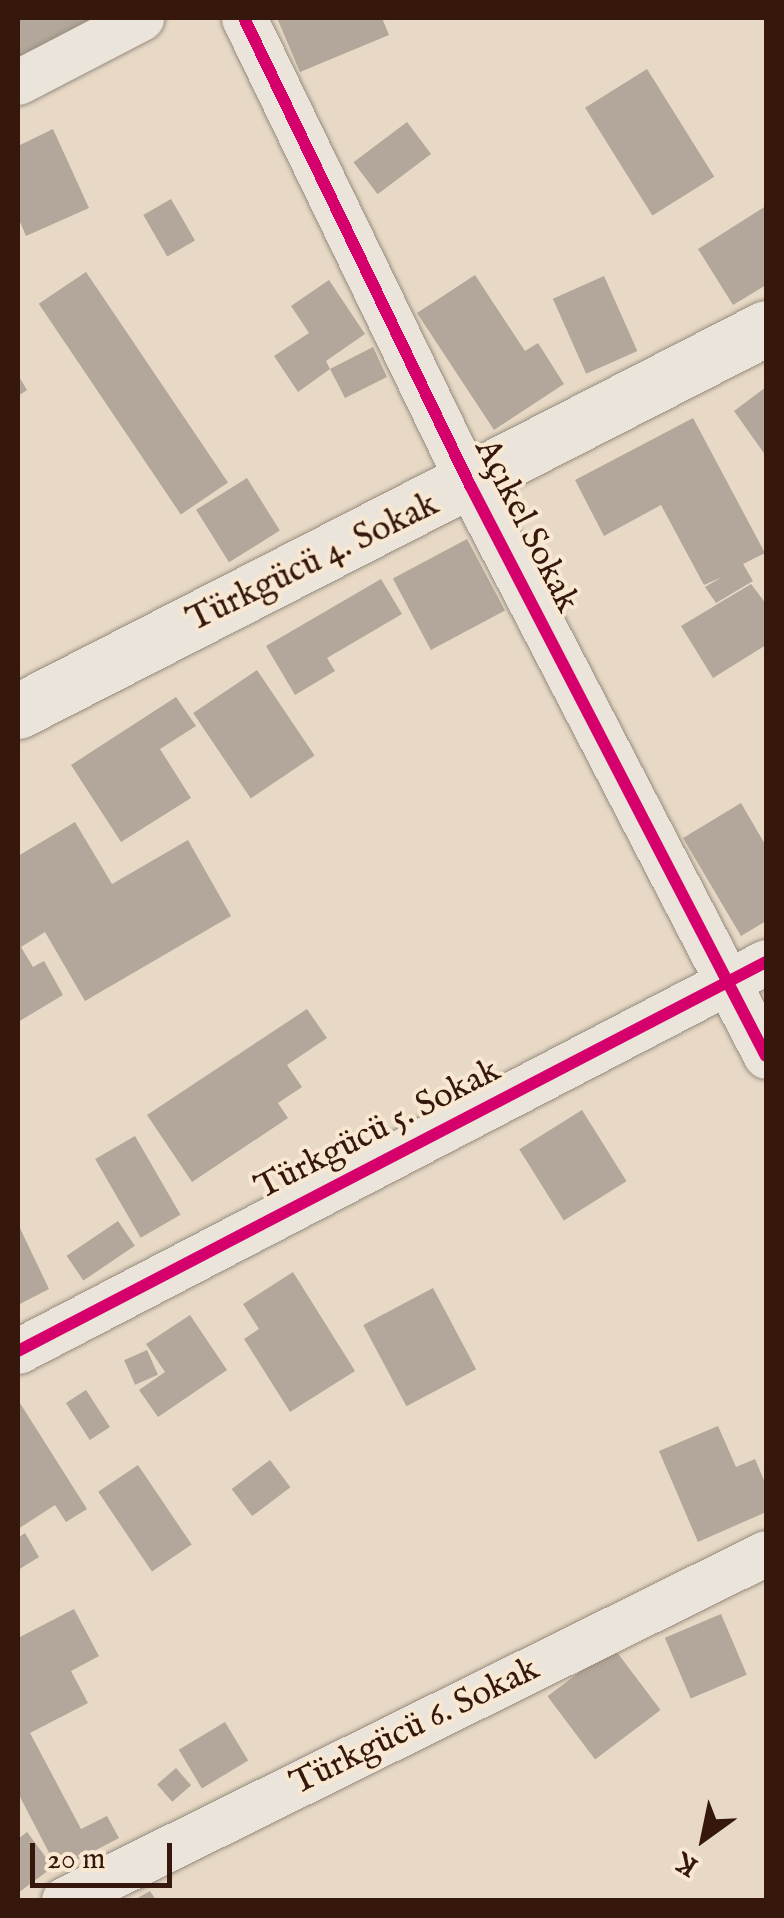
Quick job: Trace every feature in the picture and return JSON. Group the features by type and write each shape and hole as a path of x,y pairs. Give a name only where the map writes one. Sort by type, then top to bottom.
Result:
{"main road":[{"name":"Türkgücü 4. Sokak","path":"18,712 470,485 766,328"}],"street":[{"path":"18,82 141,18"},
{"name":"Açıkel Sokak","path":"244,18 470,485 748,972 766,1056"},
{"name":"Türkgücü 5. Sokak","path":"18,1352 748,972"},
{"name":"Türkgücü 6. Sokak","path":"64,1900 766,1552"}],"building":[{"path":"18,18 104,18 18,58"},
{"path":"277,18 382,18 389,35 300,72"},
{"path":"647,69 714,177 652,215 585,108"},
{"path":"407,122 431,154 378,194 353,162"},
{"path":"53,129 89,208 26,236 18,217 18,146"},
{"path":"171,199 195,241 167,257 143,215"},
{"path":"766,206 766,285 733,305 698,249"},
{"path":"86,272 228,483 181,514 39,304"},
{"path":"475,275 525,351 538,343 564,384 494,430 417,313"},
{"path":"604,276 637,351 586,374 553,299"},
{"path":"329,280 365,334 326,361 330,369 298,392 274,356 309,333 291,306"},
{"path":"373,347 387,377 345,398 330,369"},
{"path":"18,375 27,390 18,396"},
{"path":"766,387 766,456 734,411"},
{"path":"693,418 765,553 743,564 753,581 716,603 705,587 722,577 704,585 661,505 604,536 575,480"},
{"path":"247,478 280,531 229,562 196,510"},
{"path":"467,539 505,611 431,650 393,578"},
{"path":"381,579 402,614 327,658 335,671 295,695 266,646"},
{"path":"751,584 766,604 766,645 713,678 681,626"},
{"path":"257,670 315,755 251,798 193,713"},
{"path":"176,697 196,726 160,749 191,798 121,842 71,765"},
{"path":"741,803 766,846 766,921 741,936 683,838"},
{"path":"75,822 112,884 188,840 231,916 85,1001 45,932 21,947 33,967 44,961 63,995 18,1022 18,856"},
{"path":"307,1009 327,1038 287,1065 302,1087 278,1103 288,1118 192,1182 147,1115"},
{"path":"582,1110 627,1181 564,1220 519,1149"},
{"path":"135,1136 180,1215 141,1238 95,1159"},
{"path":"118,1221 135,1246 83,1281 67,1256"},
{"path":"18,1224 49,1289 18,1305"},
{"path":"293,1272 355,1371 290,1412 244,1339 259,1329 243,1304"},
{"path":"433,1288 476,1369 406,1406 363,1325"},
{"path":"190,1315 227,1370 158,1417 139,1390 165,1372 146,1344"},
{"path":"147,1350 158,1375 135,1385 124,1360"},
{"path":"86,1390 110,1427 90,1440 66,1403"},
{"path":"18,1400 87,1509 66,1522 55,1505 18,1529"},
{"path":"718,1426 736,1467 755,1459 766,1485 766,1512 698,1542 659,1451"},
{"path":"270,1460 290,1487 252,1516 232,1489"},
{"path":"138,1465 192,1545 152,1571 98,1492"},
{"path":"25,1533 39,1557 18,1570 18,1538"},
{"path":"74,1609 99,1656 71,1671 88,1703 30,1733 81,1829 107,1816 119,1838 58,1870 18,1793 18,1638"},
{"path":"721,1614 747,1675 691,1699 665,1638"},
{"path":"613,1647 661,1710 595,1759 548,1696"},
{"path":"225,1722 248,1761 202,1788 179,1750"},
{"path":"176,1768 191,1785 172,1802 157,1784"},
{"path":"27,1832 53,1867 18,1893 18,1839"},
{"path":"150,1891 156,1900 134,1900"}],"cycle path":[{"path":"244,18 470,485 766,1056"},
{"path":"18,1351 766,962"}]}
